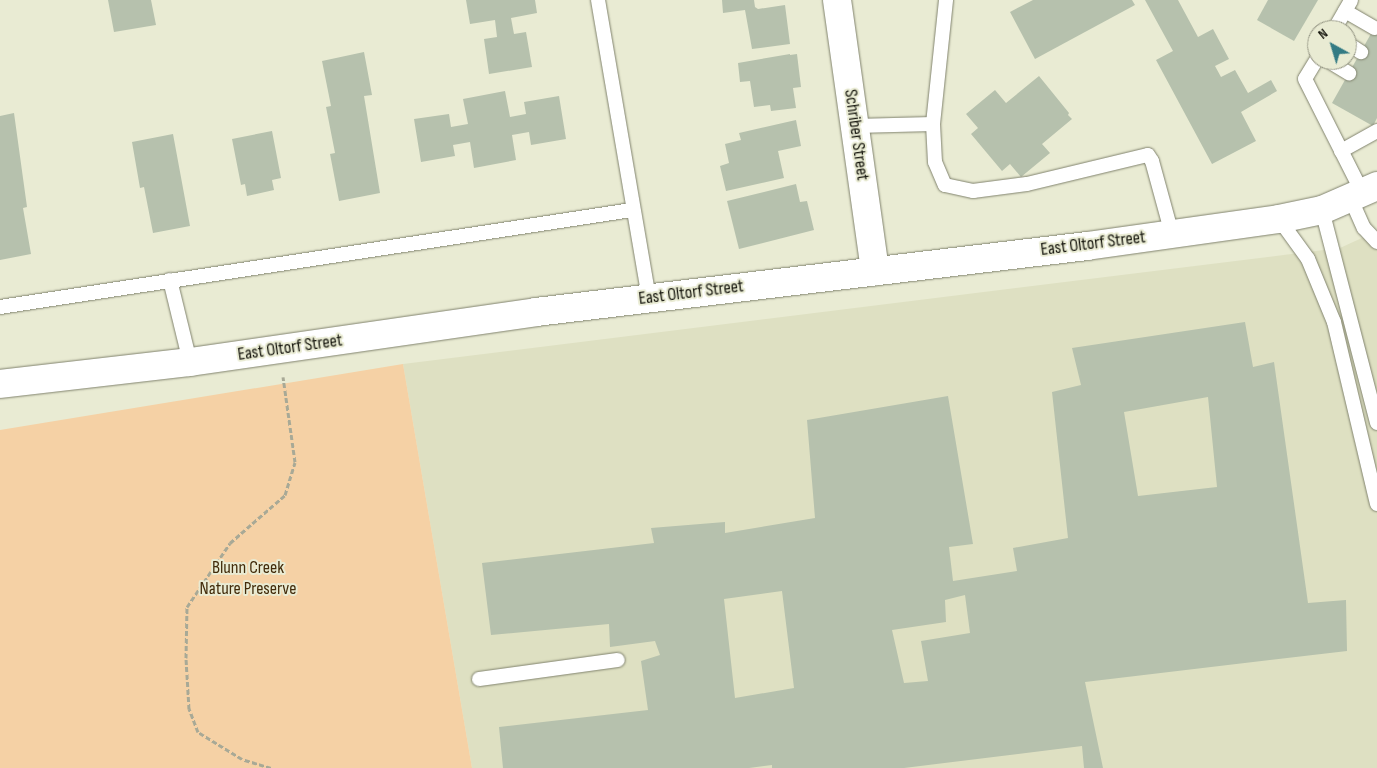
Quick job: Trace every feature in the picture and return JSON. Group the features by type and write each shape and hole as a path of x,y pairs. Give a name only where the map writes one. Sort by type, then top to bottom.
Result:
{"main road":[{"name":"Schriber Street","path":"837,0 875,271"},
{"name":"East Oltorf Street","path":"0,384 190,362 649,299 1279,219 1322,210 1363,192"}],"lane":[{"path":"598,0 632,210 649,299"},
{"path":"946,0 933,124 935,162 945,185 973,191 1027,184 1148,155 1152,161 1172,234"},
{"path":"1340,20 1348,5 1374,28"},
{"path":"1310,70 1305,79 1363,192 1364,228 1377,242"},
{"path":"1344,70 1349,73"},
{"path":"855,126 933,124"},
{"path":"1341,151 1377,132"},
{"path":"0,307 632,210"},
{"path":"1322,210 1377,423"},
{"path":"1279,219 1308,259 1334,322 1377,504"},
{"path":"170,280 190,362"},
{"path":"479,679 618,660"}],"path":[{"path":"271,768 242,759 198,732 189,709 186,658 187,607 230,543 285,496 295,462 283,377"}],"shaded area":[{"path":"1377,231 1377,768 472,768 403,364 1340,248"}],"green space":[{"name":"Blunn Creek Nature Preserve","path":"403,364 472,768 0,768 0,430"}],"building":[{"path":"108,0 151,0 156,25 114,32"},
{"path":"466,0 535,0 537,13 511,18 514,34 526,32 532,67 489,74 484,39 497,37 495,20 470,24"},
{"path":"722,0 754,0 755,7 758,9 785,5 790,44 752,49 745,10 723,13"},
{"path":"1033,0 1132,0 1135,5 1035,59 1010,12"},
{"path":"1145,0 1178,0 1198,37 1213,29 1229,59 1215,66 1221,77 1235,70 1248,93 1271,80 1277,91 1241,112 1256,141 1212,164 1156,60 1173,51"},
{"path":"1268,0 1318,0 1294,41 1257,20"},
{"path":"1377,23 1377,118 1373,126 1332,103 1351,70 1357,70 1357,59"},
{"path":"364,52 372,95 364,96 380,193 339,201 330,154 335,153 326,107 331,106 322,61"},
{"path":"797,54 801,87 793,88 796,108 771,111 770,105 754,107 750,81 740,82 738,63"},
{"path":"1039,76 1072,119 1042,144 1050,153 1021,177 1010,164 1002,171 971,134 978,128 966,114 995,90 1006,103"},
{"path":"505,91 510,117 526,114 524,102 559,96 566,139 531,145 529,132 512,135 516,160 474,168 470,142 453,145 455,156 421,162 414,119 449,114 451,127 468,124 463,99"},
{"path":"14,113 27,207 23,208 31,254 0,260 0,116"},
{"path":"796,120 801,146 778,151 784,178 726,191 720,166 729,163 725,144 741,140 739,133"},
{"path":"272,131 281,178 272,180 274,190 247,196 245,184 241,185 232,139"},
{"path":"173,134 190,226 153,233 144,187 140,188 132,142"},
{"path":"796,184 800,202 807,201 814,230 739,249 727,201"},
{"path":"1245,322 1253,367 1274,362 1308,603 1346,600 1347,651 1085,682 1103,768 1084,768 1082,746 904,768 772,768 772,765 749,768 503,768 499,727 648,710 641,661 660,655 655,641 610,647 609,624 491,635 482,563 654,543 651,528 725,522 725,533 815,518 807,420 948,396 973,544 949,547 953,581 1017,571 1013,548 1068,538 1052,392 1081,385 1072,348","holes":["1208,397 1217,487 1138,496 1124,412","782,591 794,688 735,698 724,599","965,595 970,633 921,641 928,681 904,683 892,630 946,622 945,600"]}]}
